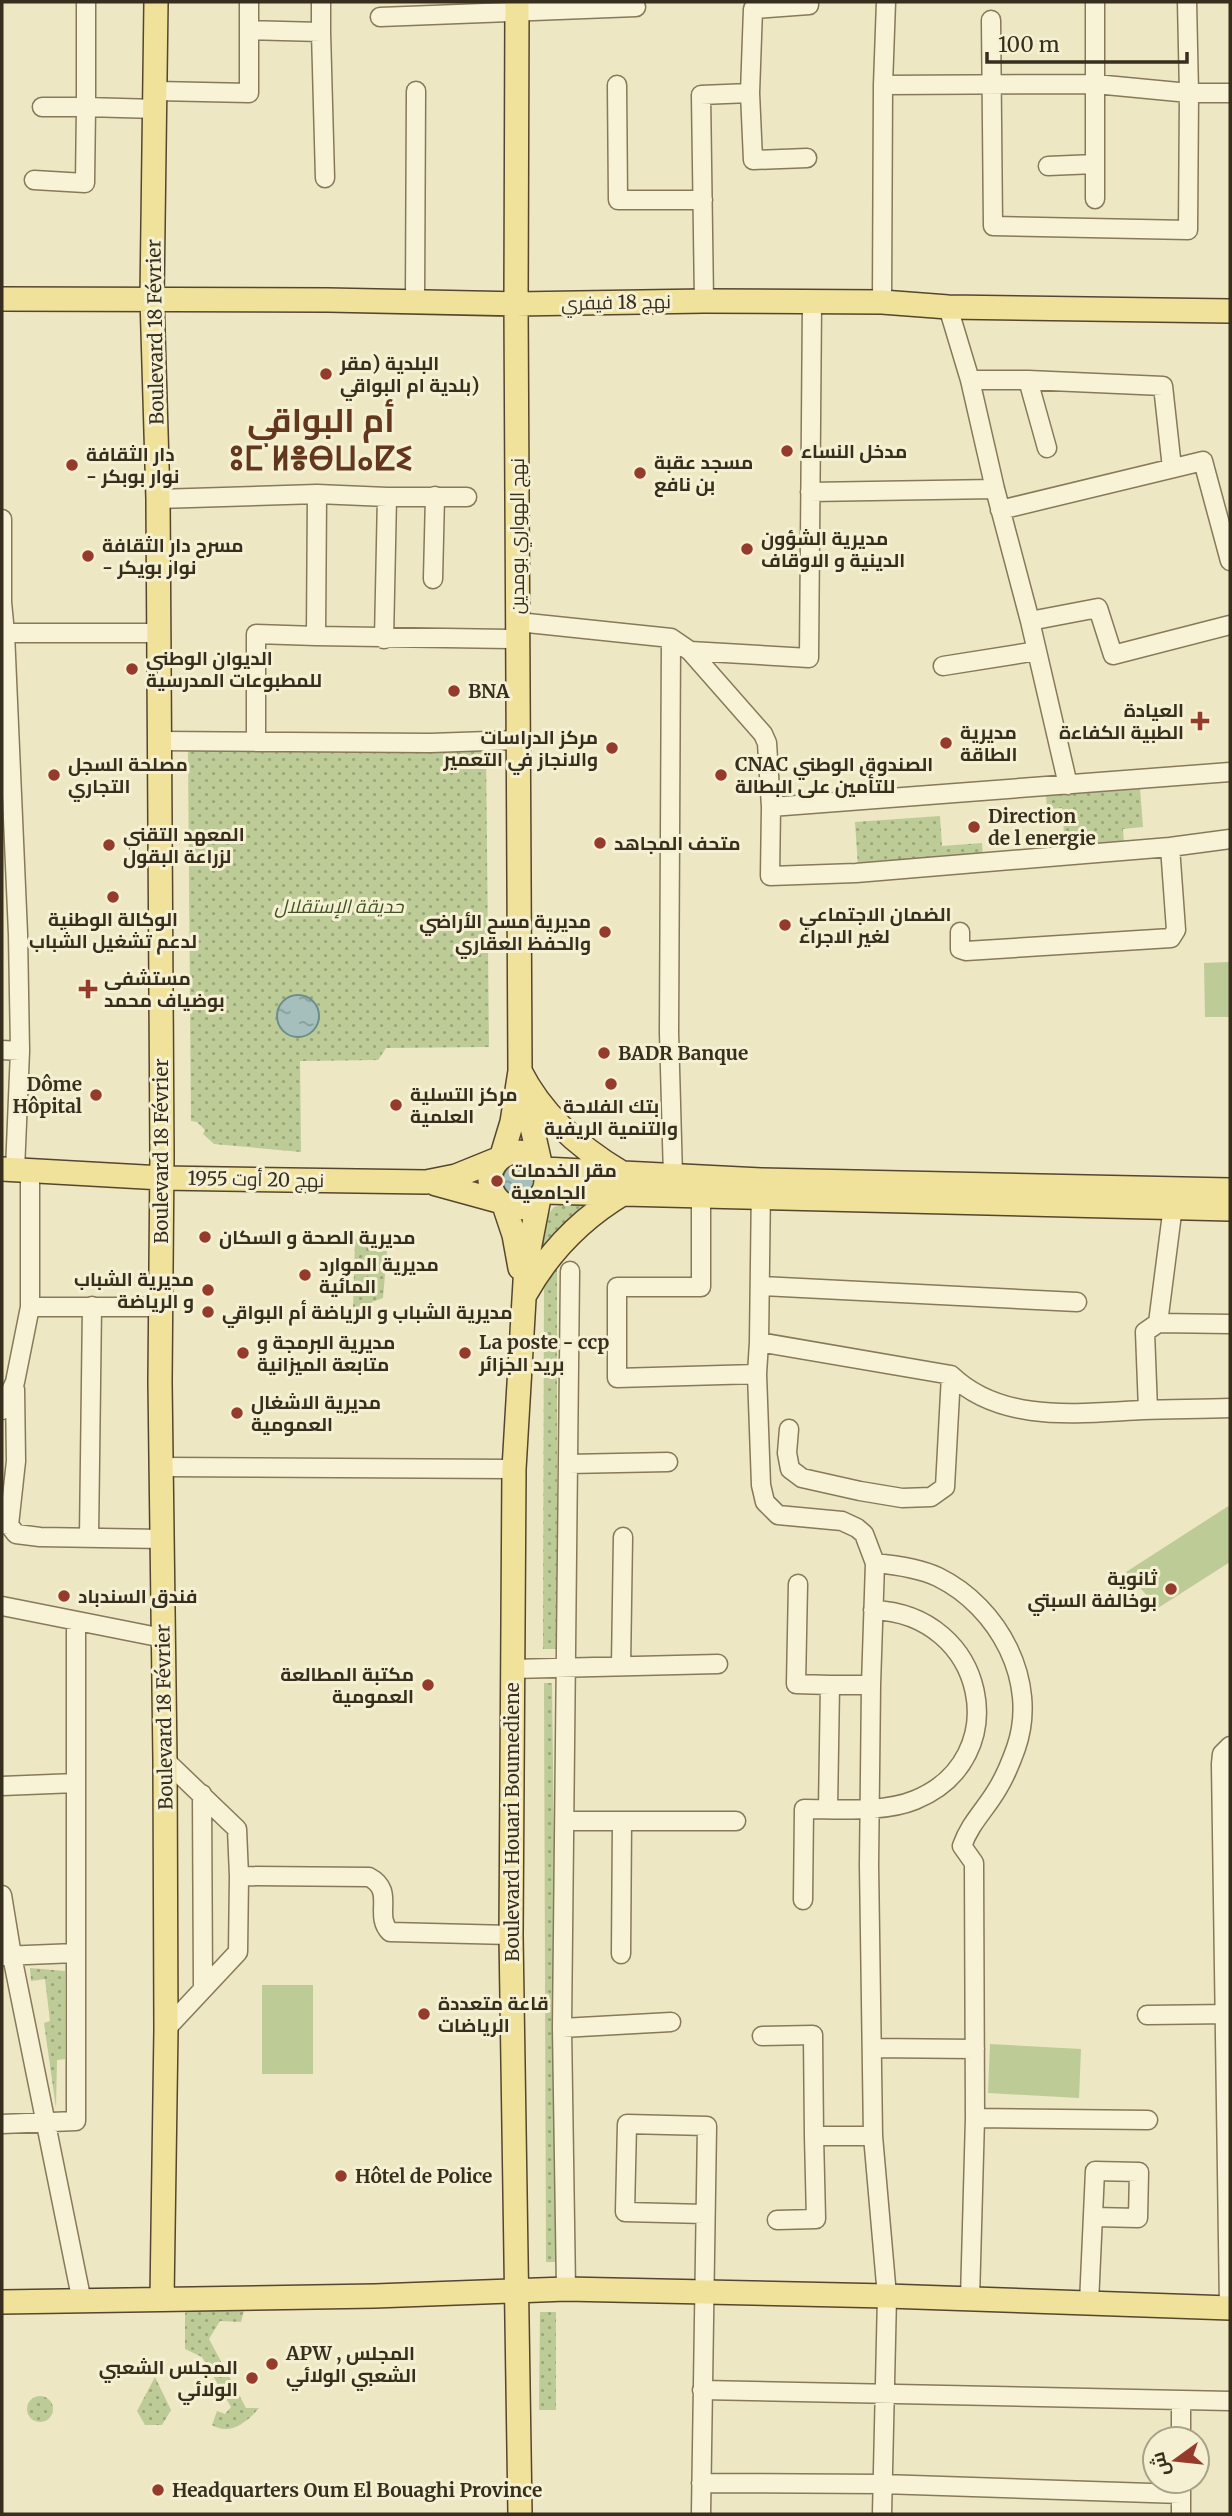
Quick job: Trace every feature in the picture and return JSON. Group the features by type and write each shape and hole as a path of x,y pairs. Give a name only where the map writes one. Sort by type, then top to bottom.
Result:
{"main road":[{"name":"Boulevard 18 Février","path":"156,2 152,298 158,499 160,741 160,1307 166,2029 162,2299"},
{"name":"نهج الهواري بومدين","path":"500,1157 513,1122 520,1071 517,6"},
{"name":"نهج 18 فيفري","path":"2,299 152,298 516,304 704,301 1230,311"},
{"name":"نهج الهواري بومدين","path":"520,1071 542,1181"},
{"path":"520,1071 538,1103 624,1183"},
{"path":"510,1152 527,1153 542,1181 523,1208 513,1208 501,1203 490,1187 489,1180 493,1165 500,1157 510,1152"},
{"name":"نهج 20 أوت 1955","path":"426,1182 456,1176 500,1157"},
{"name":"نهج 20 أوت 1955","path":"16,1170 162,1178 426,1182 462,1189 501,1203"},
{"path":"523,1299 542,1267 565,1238 624,1183 673,1177 760,1189 1230,1209"},
{"path":"542,1181 624,1183 701,1195 760,1189 1230,1191"},
{"name":"Boulevard Houari Boumediene","path":"520,2514 511,1935 514,1469 526,1265 542,1181"},
{"name":"Boulevard Houari Boumediene","path":"501,1203 518,1251 523,1299"},
{"path":"2,2302 566,2289 887,2296 1230,2308"}],"street":[{"path":"34,180 85,183 86,2"},
{"path":"42,107 86,107 249,93 249,2"},
{"path":"321,2 325,178"},
{"path":"881,303 886,2"},
{"path":"1095,2 1095,199"},
{"path":"991,20 993,226 1188,230 1187,2"},
{"path":"807,158 752,160 750,93 753,9 809,5"},
{"path":"380,17 517,6 636,7"},
{"path":"249,30 321,32"},
{"path":"883,85 1095,84 1189,93 1230,93"},
{"path":"617,85 618,200 703,200"},
{"path":"415,301 416,91"},
{"path":"704,301 701,95 750,93"},
{"path":"1048,166 1095,164"},
{"path":"690,651 809,658 812,303"},
{"path":"948,307 970,380 1068,785"},
{"path":"970,380 1028,380 1163,387 1172,468"},
{"path":"1028,380 1047,448"},
{"path":"1000,510 1203,461 1230,561"},
{"path":"810,492 995,489"},
{"path":"158,499 317,495 467,496"},
{"path":"316,636 317,495"},
{"path":"433,579 435,496"},
{"path":"384,639 387,497"},
{"path":"2,519 10,933 20,1051 16,1170 30,1307 15,1382 16,1461 5,1524 16,1534 40,1537 163,1539"},
{"path":"1030,621 1098,608 1113,655 1230,625"},
{"path":"256,742 256,634 384,639 517,631 671,638 690,651 763,734 767,743 771,807 770,876 856,873 1170,847 1230,839"},
{"path":"5,633 159,633"},
{"path":"671,638 669,1032 673,1177"},
{"path":"943,666 1037,651"},
{"path":"160,741 430,743 517,740"},
{"path":"771,807 1230,772"},
{"path":"960,932 960,948 966,951 1171,938 1176,930 1170,847"},
{"path":"2,1050 20,1051"},
{"path":"760,1189 757,1374 761,1485 765,1502 778,1515 842,1521 857,1528 864,1534 875,1563 870,1807 873,2136 887,2296 881,2514"},
{"path":"701,1195 701,1287 617,1287 617,1378 757,1374"},
{"path":"1158,1322 1173,1206"},
{"path":"566,2289 562,2028 570,1271"},
{"path":"760,1286 1077,1302"},
{"path":"89,1537 92,1306"},
{"path":"30,1307 160,1307"},
{"path":"1148,1410 1145,1332 1158,1322 1230,1324"},
{"path":"759,1342 951,1375 962,1386 983,1397 1037,1412 1065,1414 1230,1408"},
{"path":"789,1429 787,1453 790,1468 802,1478 860,1492 902,1498 932,1497 945,1487 951,1375"},
{"path":"2,1410 15,1382"},
{"path":"568,1464 668,1462"},
{"path":"162,1467 514,1469"},
{"path":"621,1666 623,1537"},
{"path":"875,1563 918,1570 955,1587 988,1617 1000,1633 1013,1657 1020,1682 1022,1714 1017,1746 998,1788 968,1828 962,1846 974,1863 975,2118 970,2299"},
{"path":"798,1584 796,1684 871,1685"},
{"path":"2,1606 163,1638"},
{"path":"803,1900 804,1809 884,1807 913,1801 944,1782 959,1766 972,1740 976,1711 973,1681 952,1643 929,1624 916,1618 902,1613 873,1610"},
{"path":"2,2124 76,2121 76,1621"},
{"path":"513,1669 718,1664"},
{"path":"828,1809 830,1685"},
{"path":"1230,1746 1222,1754 1220,1764 1227,2014 1230,2308"},
{"path":"165,1760 237,1829 239,1875 238,1952 166,2029"},
{"path":"2,1786 76,1783"},
{"path":"202,1794 203,1988"},
{"path":"566,1821 736,1821"},
{"path":"621,1954 622,1822"},
{"path":"239,1875 369,1877 379,1882 383,1890 384,1921 390,1932 511,1935"},
{"path":"2,1895 7,1956 47,2123 82,2302"},
{"path":"7,1956 76,1953"},
{"path":"1147,2015 1227,2014"},
{"path":"562,2028 671,2022"},
{"path":"762,2036 813,2035 816,2219 777,2220"},
{"path":"873,2048 975,2049"},
{"path":"975,2118 1147,2120"},
{"path":"701,2514 707,2126 627,2124 625,2212 705,2214"},
{"path":"814,2136 873,2136"},
{"path":"1089,2303 1094,2217"},
{"path":"702,2390 1230,2401"},
{"path":"1181,2400 1181,2425"},
{"path":"701,2483 1141,2487"},
{"path":"1181,2495 1181,2514"}],"green space":[{"name":"حديقة الإستقلال","path":"486,747 489,1047 386,1048 378,1060 300,1061 301,1152 214,1144 203,1134 205,1130 197,1122 191,1121 188,750 335,752"},
{"path":"1140,788 1143,827 1123,829 1124,844 1050,850 1049,836 1064,834 1062,808 1047,809 1046,795"},
{"path":"940,816 942,846 982,843 983,857 858,867 855,822"},
{"path":"1230,962 1230,1017 1205,1017 1204,963"},
{"path":"577,1200 592,1200 580,1210 536,1264 544,1220 554,1207"},
{"path":"355,1239 388,1240 383,1298 372,1302 366,1311 353,1310"},
{"path":"557,1263 557,1649 543,1649 544,1289"},
{"path":"1230,1505 1230,1562 1158,1608 1126,1572"},
{"path":"544,1683 552,1683 559,2262 546,2262"},
{"path":"30,1968 65,1971 65,2059 57,2060 56,2108 44,2023 50,2021 45,1979 31,1981"},
{"path":"262,1985 313,1985 313,2074 262,2074"},
{"path":"990,2044 1081,2049 1079,2098 988,2093"},
{"path":"191,2309 244,2310 241,2322 220,2321 209,2339 246,2408 259,2408 238,2426 225,2429 212,2425 217,2411 225,2414 231,2407 202,2357 185,2349 185,2313"},
{"path":"540,2312 556,2312 556,2410 539,2410"},
{"path":"155,2377 171,2410 162,2425 145,2425 137,2411"},
{"path":"40,2396 49,2400 53,2409 49,2418 40,2422 31,2418 27,2409 31,2400"}],"water":[{"path":"298,995 313,1001 319,1016 313,1031 298,1037 283,1031 277,1016 283,1001"},
{"path":"522,1161 536,1166 541,1180 536,1194 522,1199 508,1194 503,1180 508,1166"}],"place":[{"name":"البلدية (مقر بلدية ام البواقي)","path":"326,374"},
{"name":"مدخل النساء","path":"787,451"},
{"name":"دار الثقافة - نوار بوبكر","path":"72,465"},
{"name":"مسجد عقبة بن نافع","path":"640,473"},
{"name":"مديرية الشؤون الدينية و الاوقاف","path":"747,549"},
{"name":"مسرح دار الثقافة - نوار بويكر","path":"88,556"},
{"name":"الديوان الوطني للمطبوعات المدرسية","path":"132,669"},
{"name":"BNA","path":"454,691"},
{"name":"العيادة الطبية الكفاءة","path":"1200,721"},
{"name":"مديرية الطاقة","path":"946,743"},
{"name":"مركز الدراسات والانجاز في التعمير","path":"612,748"},
{"name":"مصلحة السجل التجاري","path":"54,775"},
{"name":"CNAC الصندوق الوطني للتأمين على البطالة","path":"721,775"},
{"name":"Direction de l energie","path":"974,827"},
{"name":"متحف المجاهد","path":"600,843"},
{"name":"المعهد التقني لزراعة البقول","path":"109,845"},
{"name":"الوكالة الوطنية لدعم تشغيل الشباب","path":"113,897"},
{"name":"الضمان الاجتماعي لغير الاجراء","path":"785,925"},
{"name":"مديرية مسح الأراضي والحفظ العقاري","path":"605,932"},
{"name":"مستشفى بوضياف محمد","path":"88,989"},
{"name":"BADR Banque","path":"604,1053"},
{"name":"بتك الفلاحة والتنمية الريفية","path":"611,1084"},
{"name":"Dôme Hôpital","path":"96,1095"},
{"name":"مركز التسلية العلمية","path":"396,1105"},
{"name":"مقر الخدمات الجامعية","path":"497,1181"},
{"name":"مديرية الصحة و السكان","path":"205,1237"},
{"name":"مديرية الموارد المائية","path":"305,1275"},
{"name":"مديرية الشباب و الرياضة","path":"208,1290"},
{"name":"مديرية الشباب و الرياضة أم البواقي","path":"208,1312"},
{"name":"مديرية البرمجة و متابعة الميزانية","path":"243,1353"},
{"name":"La poste - ccp بريد الجزائر","path":"465,1353"},
{"name":"مديرية الاشغال العمومية","path":"237,1413"},
{"name":"ثانوية بوخالفة السبتي","path":"1171,1589"},
{"name":"فندق السندباد","path":"64,1596"},
{"name":"مكتبة المطالعة العمومية","path":"428,1685"},
{"name":"قاعة متعددة الرياضات","path":"424,2014"},
{"name":"Hôtel de Police","path":"341,2176"},
{"name":"APW , المجلس الشعبي الولائي","path":"272,2364"},
{"name":"المجلس الشعبي الولائي","path":"252,2378"},
{"name":"Headquarters Oum El Bouaghi Province","path":"158,2490"}],"district":[{"name":"أم البواقي ⵓⵎ ⵍⴻⴱⵡⴰⵇⵉ","path":"321,439"}]}
